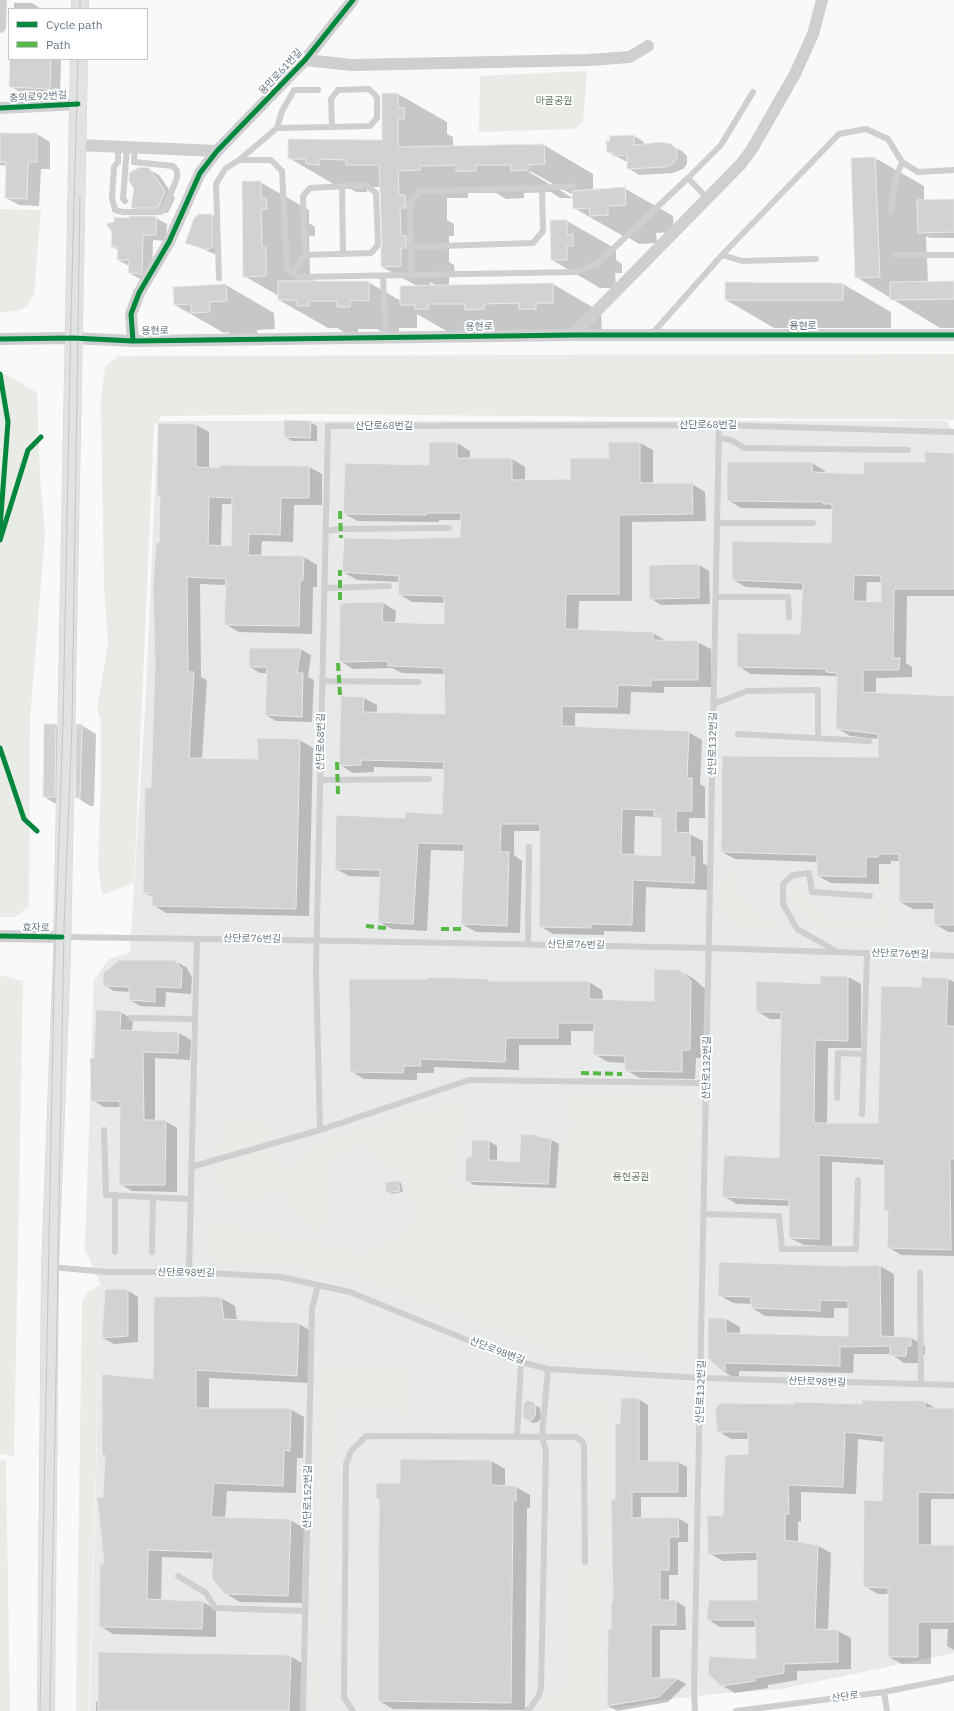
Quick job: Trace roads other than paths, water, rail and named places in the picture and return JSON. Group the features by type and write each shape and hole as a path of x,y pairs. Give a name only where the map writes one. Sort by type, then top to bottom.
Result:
{"main road":[{"path":"46,1711 50,1267 62,937 78,60"}],"street":[{"path":"0,27 1,0"},
{"name":"용민로61번길","path":"132,340 132,314 139,293 169,242 200,173 217,151 305,60 353,0"},
{"path":"573,334 741,164 752,149 795,74 813,34 822,0"},
{"path":"305,60 352,65 589,60 630,57 648,46"},
{"name":"충의로92번길","path":"0,108 78,104"},
{"path":"77,145 217,151"},
{"name":"용현로","path":"2,339 73,338 132,340 573,334 954,335"},
{"name":"효자로","path":"5,936 62,937"}],"lane":[{"path":"277,128 332,127 370,126 377,118 377,97 369,89 338,90 331,99 332,127"},
{"path":"219,278 216,184 225,169 239,160 277,128 282,110 294,90 318,90"},
{"path":"239,160 271,160 282,171 287,269 297,277 576,272 598,263 721,145 753,92"},
{"path":"651,335 722,255 839,134 866,129 888,140 902,162 918,172 954,170"},
{"path":"118,162 173,166 178,171 177,178 164,210 160,212 123,212 115,210 112,198 114,167 127,147"},
{"path":"125,201 123,199 127,147"},
{"path":"127,147 134,162"},
{"path":"891,209 896,177 902,162"},
{"path":"688,178 707,198"},
{"path":"291,273 305,255 303,196 310,188 366,185 376,193 378,245 371,253 305,255"},
{"path":"342,186 343,254"},
{"path":"411,275 410,202 420,191 573,186"},
{"path":"410,247 533,243 543,231 542,188"},
{"path":"722,255 742,261 816,259"},
{"path":"896,255 954,255"},
{"path":"383,276 386,337"},
{"name":"산단로68번길","path":"320,1130 317,940 328,426 719,425 954,432"},
{"name":"산단로132번길","path":"695,1711 694,1683 702,1378 719,425"},
{"path":"719,438 731,440 744,448 908,450"},
{"path":"717,523 813,523"},
{"path":"326,530 449,528"},
{"path":"324,588 389,586"},
{"path":"716,597 788,597 789,617"},
{"path":"323,681 418,682"},
{"path":"714,704 747,691 818,690 818,738"},
{"path":"738,734 869,741"},
{"path":"320,780 429,779"},
{"path":"528,944 529,847"},
{"path":"837,952 797,929 783,904 783,884 793,875 809,873 812,892 870,896"},
{"name":"산단로76번길","path":"62,937 528,944 954,956"},
{"path":"189,1272 197,939"},
{"path":"862,1114 867,953"},
{"path":"131,1018 195,1019"},
{"path":"837,1098 838,1053 864,1054"},
{"path":"192,1168 320,1130 469,1080 707,1083"},
{"path":"104,1130 106,1195 191,1199"},
{"path":"705,1214 779,1216 782,1249 856,1249 858,1180"},
{"path":"114,1252 115,1195"},
{"path":"152,1252 153,1197"},
{"name":"산단로98번길","path":"50,1267 107,1272 189,1272 281,1277 350,1292 521,1362 548,1369 702,1378 954,1385"},
{"path":"920,1273 921,1384"},
{"name":"산단로152번길","path":"302,1711 312,1309 318,1285"},
{"path":"517,1436 521,1362"},
{"path":"526,1711 531,1707 539,1695 541,1688 546,1451 542,1437 548,1369"},
{"path":"353,1711 344,1698 346,1464 351,1451 366,1436 576,1437 582,1441 584,1446 585,1562"},
{"path":"178,1576 206,1593 215,1608 305,1611"},
{"name":"산단로","path":"736,1711 884,1692 954,1678"},
{"path":"884,1692 887,1711"}],"tram line":[{"path":"80,0 80,8"},
{"path":"40,1711 54,981 63,722 71,315 78,60"},
{"path":"50,1711 64,928 72,724 80,197"}],"park label":[{"name":"마골공원","path":"554,101"},
{"name":"용현공원","path":"631,1177"}]}
